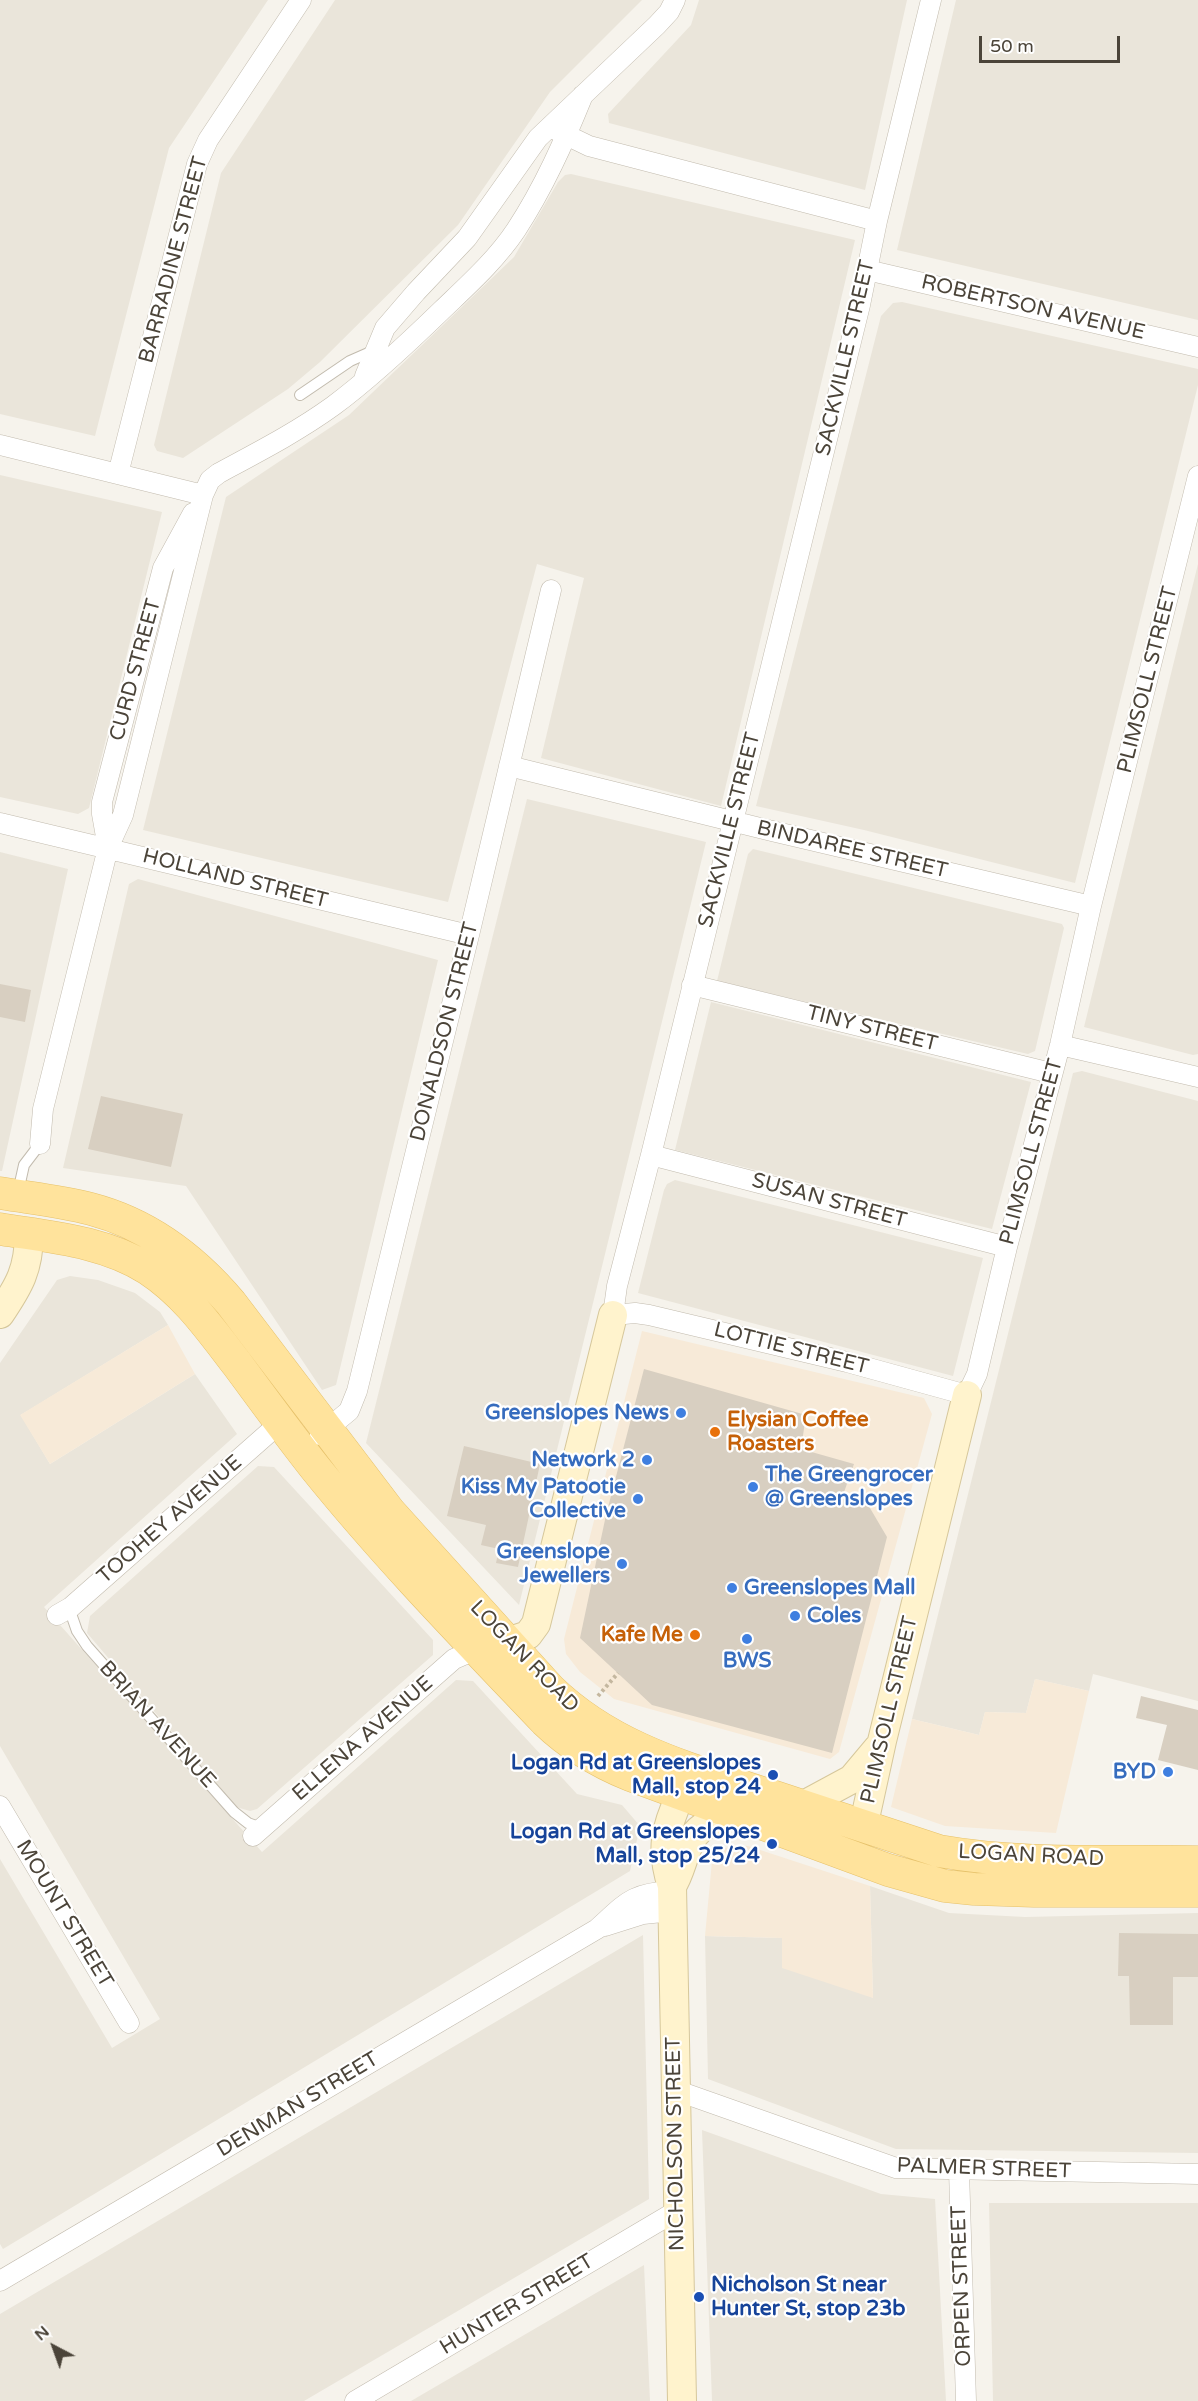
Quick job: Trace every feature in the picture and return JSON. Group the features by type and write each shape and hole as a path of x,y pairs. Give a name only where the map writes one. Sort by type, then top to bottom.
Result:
{"main road":[{"name":"LOGAN ROAD","path":"9,1194 94,1210 148,1232 170,1244 212,1281 389,1510 550,1689 586,1720 636,1748 734,1813 888,1870 945,1886 1034,1891 1198,1892"},
{"path":"9,1194 25,1214 15,1231"},
{"name":"LOGAN ROAD","path":"15,1231 106,1249 139,1264 164,1280 198,1313 300,1449 356,1516 477,1649 545,1721 572,1744 615,1769 802,1806 939,1851 964,1855 1019,1859 1198,1862"},
{"path":"281,1422 305,1403"},
{"path":"477,1649 507,1642"},
{"path":"866,1827 869,1839 874,1846 912,1863 945,1886"}],"street":[{"name":"BARRADINE STREET","path":"117,474 196,164 208,140 301,0"},
{"path":"385,352 385,328 467,238 538,138 657,25 669,12 675,0"},
{"name":"SACKVILLE STREET","path":"507,1642 528,1635 536,1624 614,1315 616,1286 651,1155 931,0"},
{"path":"385,352 482,271 506,243 549,172 583,95"},
{"path":"549,126 590,146 877,220"},
{"name":"ROBERTSON AVENUE","path":"867,270 1198,347"},
{"name":"CURD STREET","path":"40,1144 43,1109 108,848 102,819 102,801 163,567 213,477 321,414 362,380 385,352"},
{"path":"0,445 202,498"},
{"name":"PLIMSOLL STREET","path":"866,1827 866,1814 882,1741 967,1395 977,1374 1007,1247 1060,1045 1091,906 1198,476"},
{"name":"DONALDSON STREET","path":"300,1449 349,1411 357,1391 551,590"},
{"name":"BINDAREE STREET","path":"509,766 1091,906"},
{"name":"HOLLAND STREET","path":"0,823 469,935"},
{"name":"TINY STREET","path":"692,985 1051,1073"},
{"path":"1060,1045 1198,1077"},
{"name":"SUSAN STREET","path":"651,1155 1007,1247"},
{"path":"0,1314 20,1284 27,1265 15,1231"},
{"name":"LOTTIE STREET","path":"614,1315 632,1313 649,1315 847,1362 967,1395"},
{"name":"TOOHEY AVENUE","path":"63,1612 281,1422"},
{"name":"ELLENA AVENUE","path":"257,1832 454,1659 477,1649"},
{"path":"802,1806 852,1779 868,1762 882,1741"},
{"name":"NICHOLSON STREET","path":"682,2401 672,1896 664,1852 670,1821 688,1782"},
{"name":"MOUNT STREET","path":"0,1806 129,2023"},
{"name":"NICHOLSON STREET","path":"672,1896 689,1843 703,1827 734,1813"},
{"name":"DENMAN STREET","path":"0,2281 597,1929 633,1898 648,1892 672,1896"},
{"name":"PALMER STREET","path":"675,2090 887,2166 906,2169 1198,2174"},
{"name":"ORPEN STREET","path":"959,2170 966,2401"},
{"name":"HUNTER STREET","path":"355,2401 678,2210"}],"lane":[{"path":"300,395 346,364 385,352"},
{"name":"CURD STREET","path":"9,1194 24,1165 40,1144"},
{"name":"BRIAN AVENUE","path":"63,1612 87,1646 234,1812 257,1832"}],"path":[{"path":"598,1696 618,1674"}],"shaded area":[{"path":"0,0 268,0 169,148 95,436 0,414"},
{"path":"335,0 642,0 550,92 458,225 320,362 288,389 183,458 157,451 154,445 221,173"},
{"path":"699,0 907,0 865,190 609,123 608,114 691,25"},
{"path":"956,0 1198,0 1198,320 897,250"},
{"path":"571,174 855,240 721,806 541,758 584,578 537,564 448,902 143,830 226,497 349,415 514,257 558,182 565,175"},
{"path":"902,302 1198,369 1198,385 1075,883 864,830 756,806 881,316 893,303"},
{"path":"0,475 162,512 89,808 78,814 0,797"},
{"path":"1198,564 1198,1054 1193,1055 1084,1027"},
{"path":"527,799 706,842 519,1605 366,1443"},
{"path":"753,849 1062,924 1064,928 1035,1051 1028,1054 717,981 748,854"},
{"path":"0,852 68,869 2,1171 0,1171"},
{"path":"138,879 438,960 336,1385 322,1390 186,1186 63,1168 129,884"},
{"path":"711,1002 1031,1082 992,1229 675,1150"},
{"path":"1082,1071 1198,1101 1198,1701 1093,1674 1089,1691 1035,1679 1026,1713 985,1712 979,1735 912,1719 1073,1073"},
{"path":"675,1180 983,1258 953,1376 638,1293 664,1190 667,1184"},
{"path":"70,1276 98,1280 135,1293 160,1312 168,1325 21,1415 50,1464 195,1374 237,1434 44,1607 262,1852 456,1680 473,1681 577,1794 622,1805 640,1826 630,1871 3,2249 0,2244 0,1859 112,2048 160,2019 0,1746 0,1363 57,1280"},
{"path":"168,1325 195,1374 50,1464 20,1415"},
{"name":"Greenslopes Mall","path":"642,1331 924,1398 932,1414 839,1752 830,1759 614,1699 580,1672 566,1654 564,1639"},
{"path":"258,1466 274,1467 433,1640 433,1655 257,1809 250,1811 236,1807 87,1633 90,1616"},
{"path":"1035,1679 1089,1691 1056,1833 945,1826 891,1807 912,1719 979,1735 985,1712 1026,1713"},
{"path":"733,1845 748,1846 870,1886 873,1998 782,1968 782,1938 705,1936 712,1861 721,1850"},
{"path":"870,1886 949,1913 1025,1917 1198,1913 1198,2153 896,2149 708,2079 705,1936 783,1938 873,1998"},
{"path":"643,1935 649,2199 304,2401 0,2401 0,2314"},
{"path":"702,2130 881,2194 935,2199 946,2401 712,2401"},
{"path":"989,2203 1198,2203 1198,2401 993,2401"},
{"path":"644,2265 650,2401 411,2401"}],"building":[{"path":"0,984 31,990 25,1022 0,1017"},
{"path":"101,1096 183,1114 171,1167 88,1149"},
{"name":"Greenslopes Mall","path":"644,1369 806,1415 801,1449 854,1464 843,1495 867,1503 887,1537 832,1753 652,1705 580,1638 606,1515"},
{"path":"464,1446 540,1464 518,1567 496,1563 499,1549 481,1545 486,1525 447,1516"},
{"path":"1141,1696 1198,1710 1198,1770 1158,1760 1167,1725 1136,1718"},
{"path":"1119,1933 1198,1934 1198,1977 1173,1977 1173,2025 1130,2025 1129,1976 1118,1976"}],"place":[{"name":"Greenslopes News","path":"681,1413"},
{"name":"Elysian Coffee Roasters","path":"715,1432"},
{"name":"Network 2","path":"647,1460"},
{"name":"The Greengrocer @ Greenslopes","path":"753,1487"},
{"name":"Kiss My Patootie Collective","path":"638,1499"},
{"name":"Greenslope Jewellers","path":"622,1564"},
{"name":"Greenslopes Mall","path":"732,1588"},
{"name":"Coles","path":"795,1616"},
{"name":"Kafe Me","path":"695,1635"},
{"name":"BWS","path":"747,1639"},
{"name":"BYD","path":"1168,1772"},
{"name":"Logan Rd at Greenslopes Mall, stop 24","path":"773,1775"},
{"name":"Logan Rd at Greenslopes Mall, stop 25/24","path":"772,1844"},
{"name":"Nicholson St near Hunter St, stop 23b","path":"699,2297"}]}
